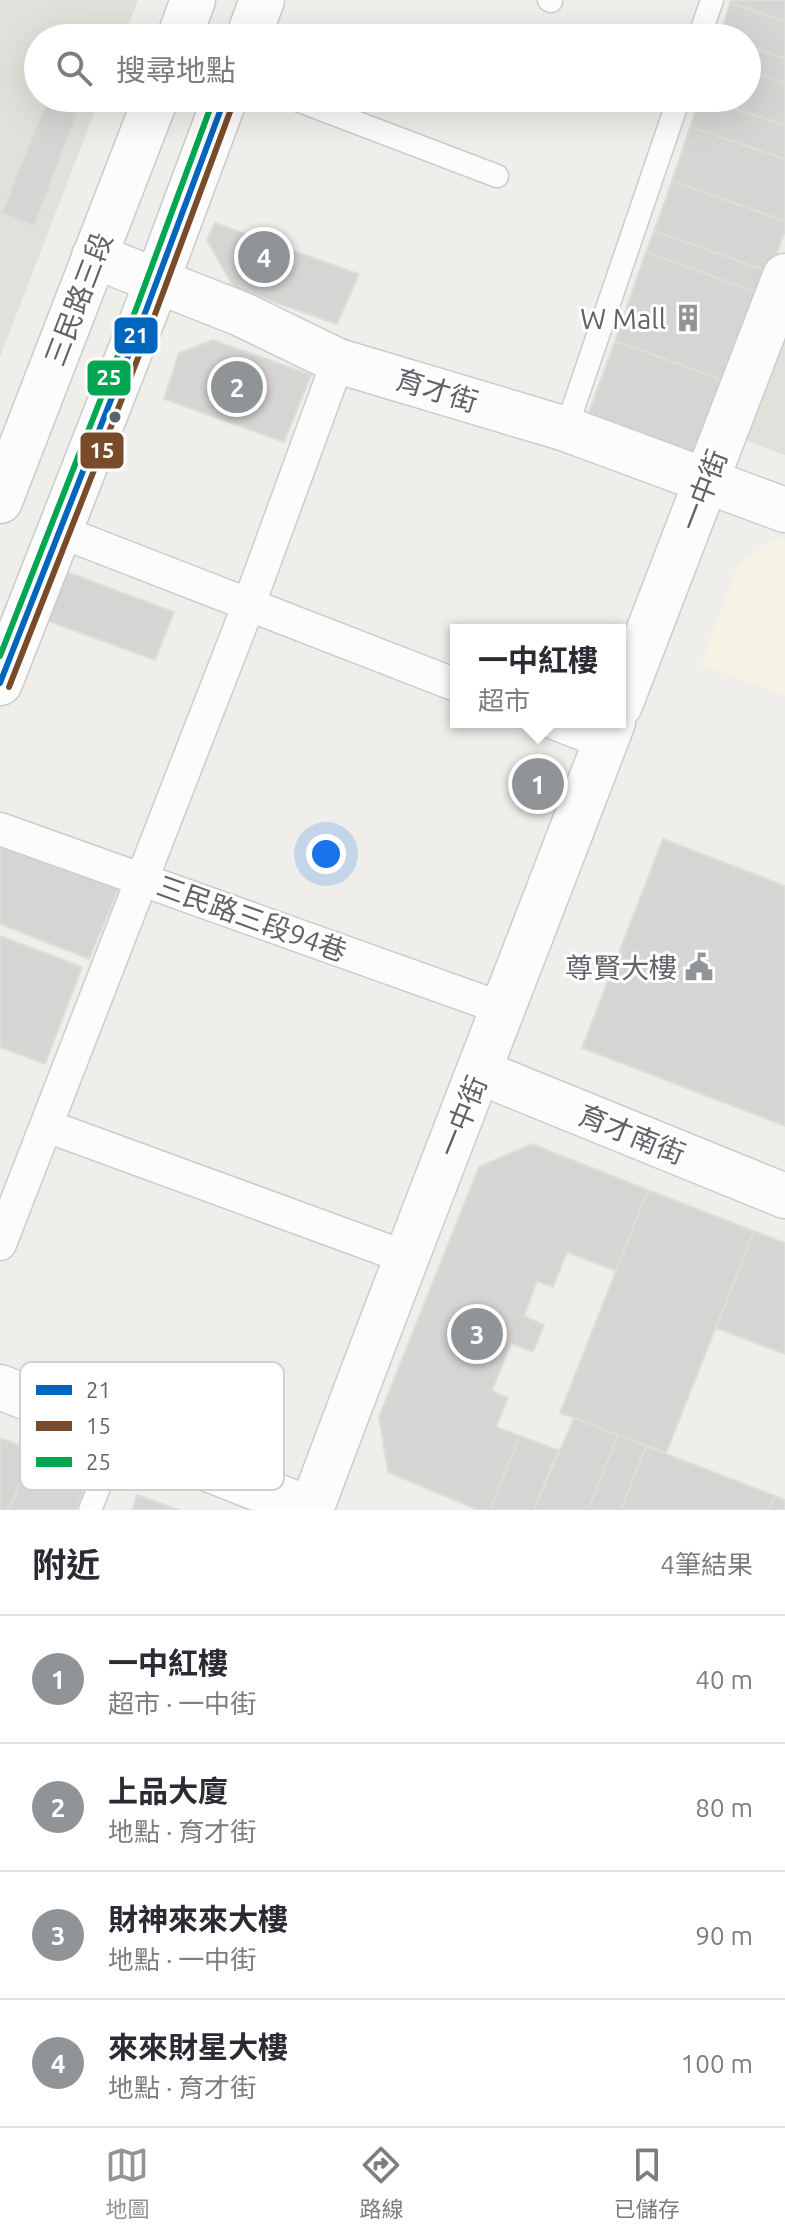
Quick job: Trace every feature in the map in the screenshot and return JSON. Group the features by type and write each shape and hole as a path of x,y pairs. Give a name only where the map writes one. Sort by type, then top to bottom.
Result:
{"street":[{"path":"184,24 193,0"},
{"path":"253,24 262,0"},
{"name":"三民路三段","path":"0,501 151,112"},
{"path":"0,683 220,112"},
{"name":"育才街","path":"94,256 241,314 338,361 566,429 785,510"},
{"name":"一中街","path":"626,689 785,276"},
{"path":"0,1244 249,604 338,361"},
{"path":"59,531 450,683"},
{"name":"一中街","path":"311,1510 405,1257 480,1072 611,728"},
{"name":"三民路三段94巷","path":"0,829 504,1009"},
{"name":"育才南街","path":"480,1072 785,1196"},
{"path":"47,1126 405,1257"},
{"path":"0,1387 20,1395"},
{"path":"261,1490 311,1510"}],"lane":[{"path":"704,24 712,0"},
{"path":"329,112 497,176"},
{"path":"566,429 674,112"},
{"path":"90,1510 98,1490"}],"shaded area":[{"path":"0,0 138,0 129,24 24,24 24,112 95,112 0,357"},
{"path":"785,336 785,455 745,440"},
{"path":"775,537 785,541 785,695 701,665 738,565"}],"building":[{"path":"731,0 785,0 785,21 730,3"},
{"path":"730,3 785,21 785,58 761,50 761,24 724,24"},
{"path":"761,50 785,58 785,83 761,75"},
{"path":"761,75 785,83 785,125 746,112 761,112"},
{"path":"42,112 77,114 34,226 2,213"},
{"path":"695,112 744,112 785,125 785,159 690,127"},
{"path":"690,127 785,159 785,221 672,181"},
{"path":"672,181 785,221 785,231 770,272 654,231"},
{"path":"215,223 359,274 337,324 234,288 207,240"},
{"path":"654,231 770,272 762,294 646,252"},
{"name":"W Mall","path":"646,252 762,294 729,382 615,341"},
{"path":"213,340 311,375 284,442 164,399 179,353"},
{"path":"615,341 729,382 701,459 587,418"},
{"path":"67,572 174,612 155,660 48,621"},
{"path":"5,839 122,881 89,959 0,924 0,846"},
{"name":"尊賢大樓","path":"663,839 785,886 785,1126 582,1048"},
{"path":"0,936 82,967 45,1064 0,1047"},
{"path":"532,1144 648,1190 616,1271 567,1252 553,1287 537,1281 524,1316 544,1325 533,1352 511,1343 492,1391 508,1398 496,1427 520,1436 490,1510 478,1510 388,1472 379,1417 479,1167"},
{"path":"648,1190 754,1231 666,1453 560,1413"},
{"path":"754,1231 785,1243 785,1354 716,1328"},
{"path":"574,1418 618,1435 588,1510 534,1510"},
{"path":"618,1435 646,1446 621,1510 588,1510"},
{"path":"520,1436 558,1450 534,1510 490,1510"},
{"path":"0,1438 20,1445 20,1482 9,1510 0,1510"},
{"path":"646,1446 775,1496 769,1510 621,1510"},
{"path":"20,1482 20,1490 84,1490 76,1510 9,1510"},
{"path":"137,1495 179,1510 132,1510"},
{"path":"775,1496 785,1500 785,1510 769,1510"}],"transit line":[{"name":"25","path":"0,656 136,309 209,112"},
{"name":"21","path":"0,683 145,313 220,112"},
{"name":"15","path":"9,687 154,317 230,112"}],"place":[{"name":"來來財星大樓","path":"264,257"},
{"name":"W Mall","path":"688,318"},
{"name":"上品大廈","path":"237,387"},
{"name":"一中紅樓","path":"538,784"},
{"name":"尊賢大樓","path":"699,967"},
{"name":"財神來來大樓","path":"477,1334"}]}
